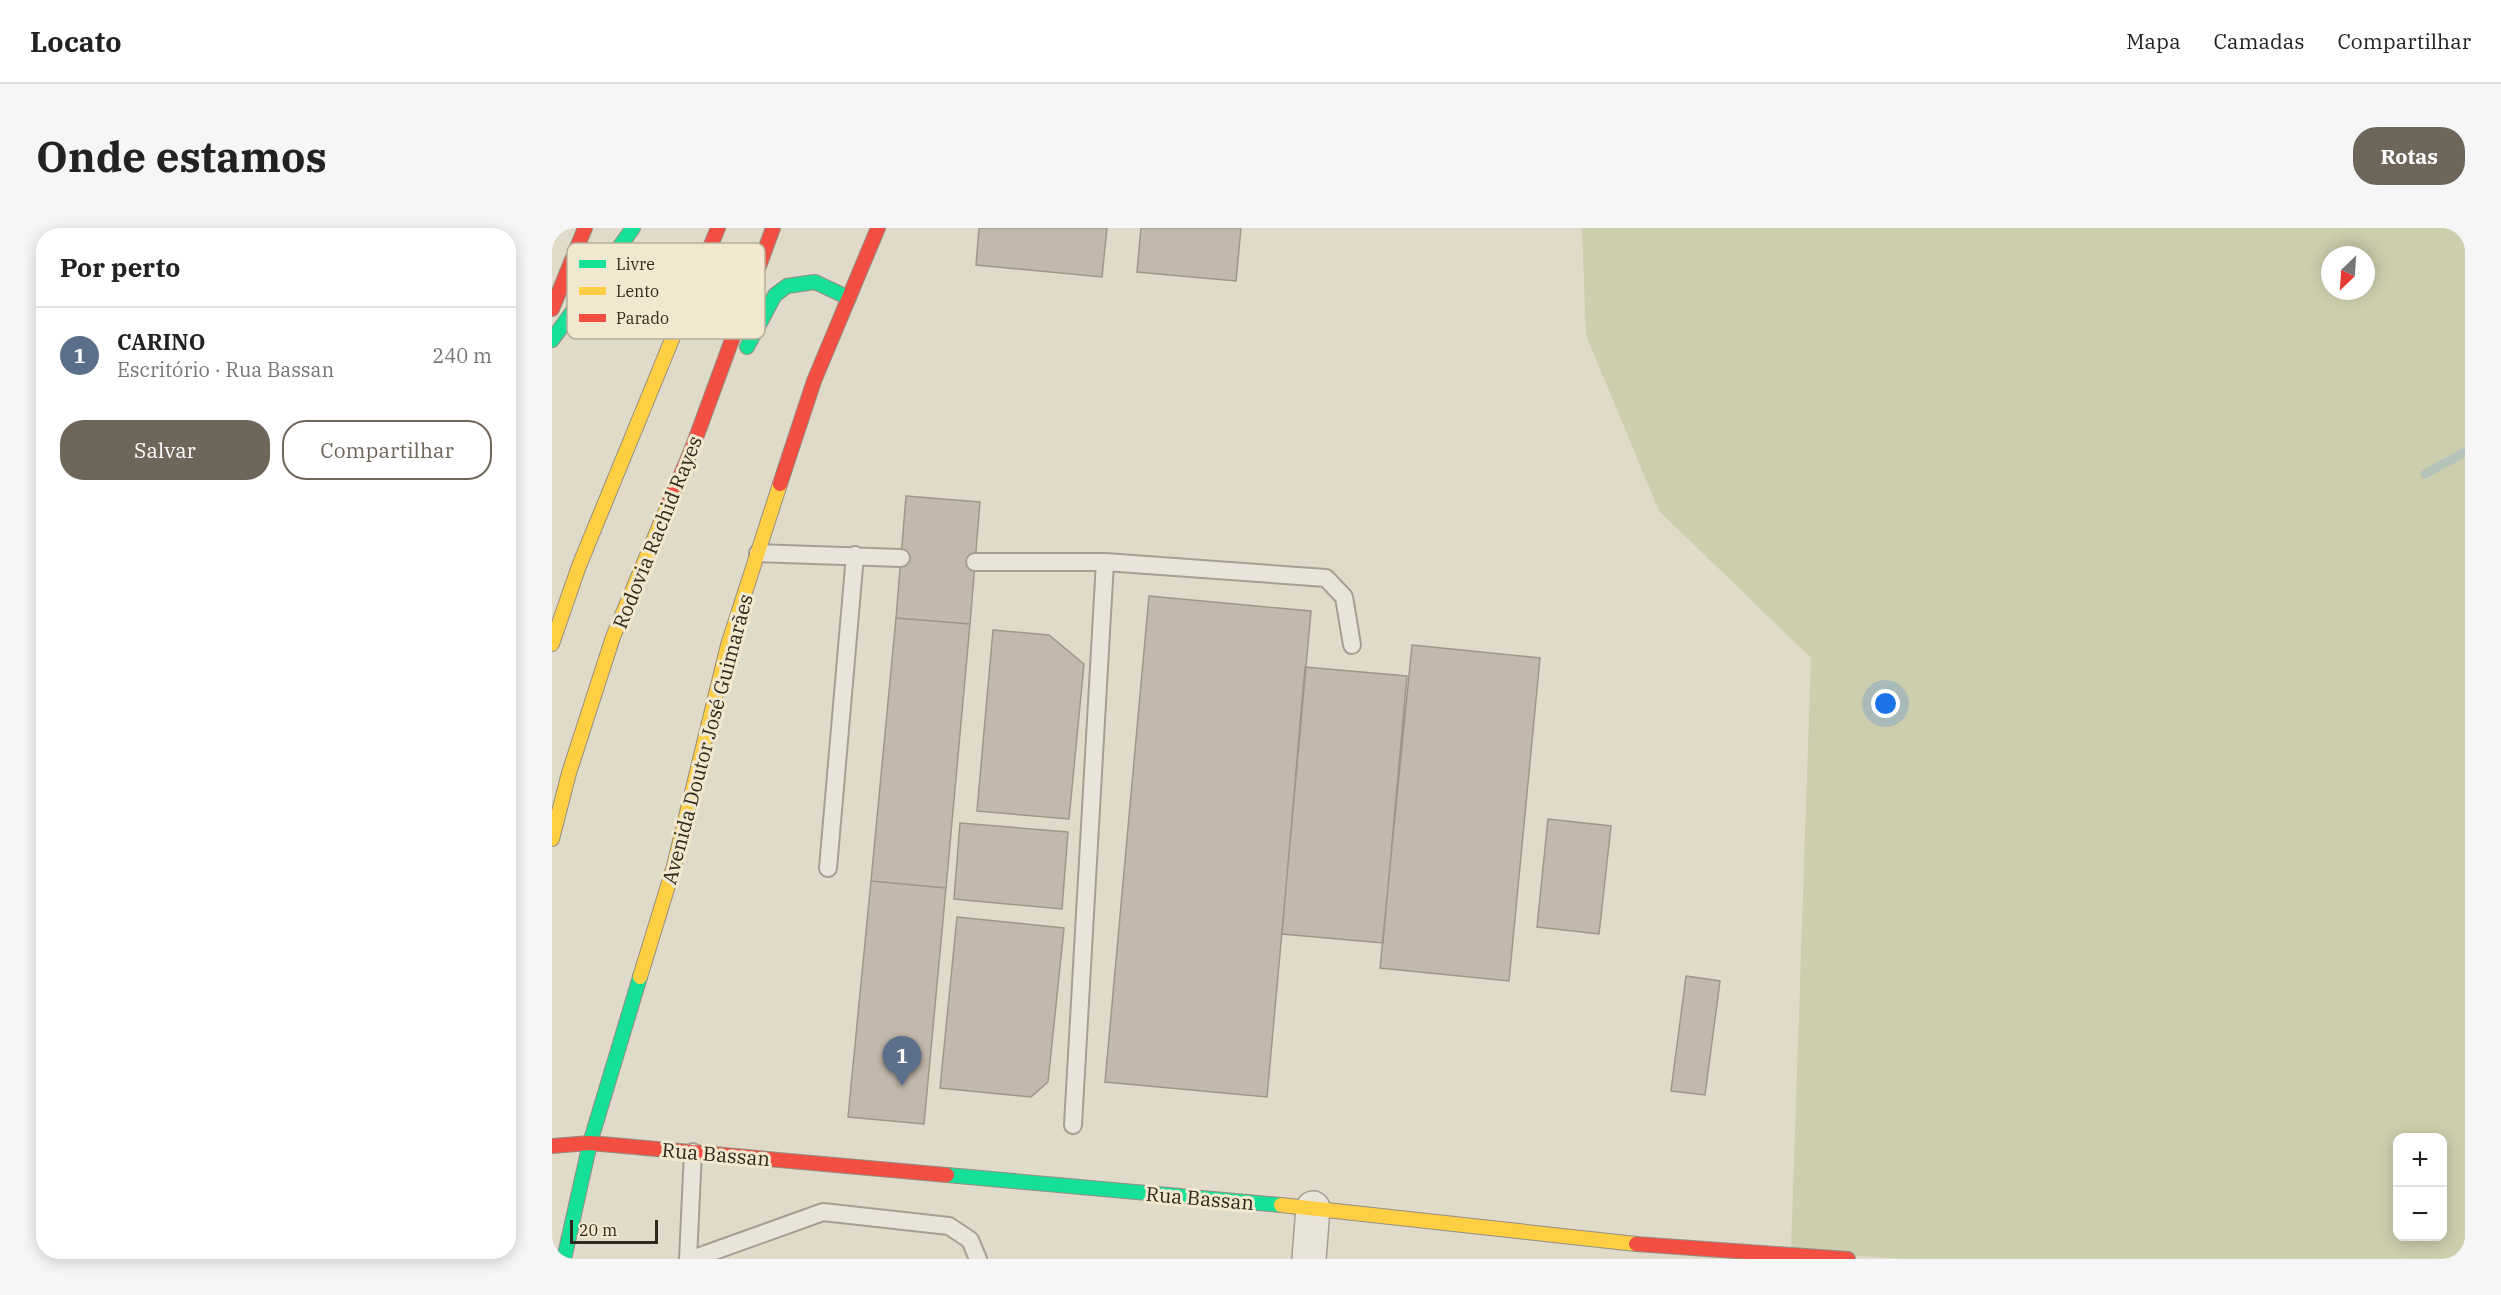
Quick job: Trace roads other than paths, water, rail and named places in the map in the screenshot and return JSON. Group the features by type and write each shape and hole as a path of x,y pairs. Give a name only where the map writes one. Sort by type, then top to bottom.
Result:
{"main road":[{"path":"579,243 585,228"},
{"path":"622,243 633,228"},
{"path":"712,243 718,228"},
{"name":"Rodovia Rachid Rayes","path":"765,250 773,228"},
{"name":"Avenida Doutor José Guimarães","path":"564,1259 590,1143 674,866 728,645 814,381 878,228"},
{"path":"552,309 567,272"},
{"path":"765,313 775,295 787,286 815,282 849,298"},
{"path":"552,340 567,319"},
{"path":"552,644 579,566 672,339"},
{"name":"Rodovia Rachid Rayes","path":"552,839 569,773 613,637 693,446 732,339"},
{"path":"693,446 751,339"},
{"name":"Rua Bassan","path":"552,1146 590,1143 1313,1208 1620,1251 1848,1259"}],"street":[{"path":"1309,1259 1313,1208"}],"lane":[{"path":"758,553 901,558"},
{"path":"828,868 855,555"},
{"path":"975,562 1105,561 1326,578 1344,597 1352,645"},
{"path":"1072,1125 1105,561"},
{"path":"693,1152 690,1259 823,1212 949,1226 970,1240 978,1259"}],"waterway":[{"path":"2425,474 2465,452"}],"place":[{"name":"CARINO","path":"902,1086"}]}
